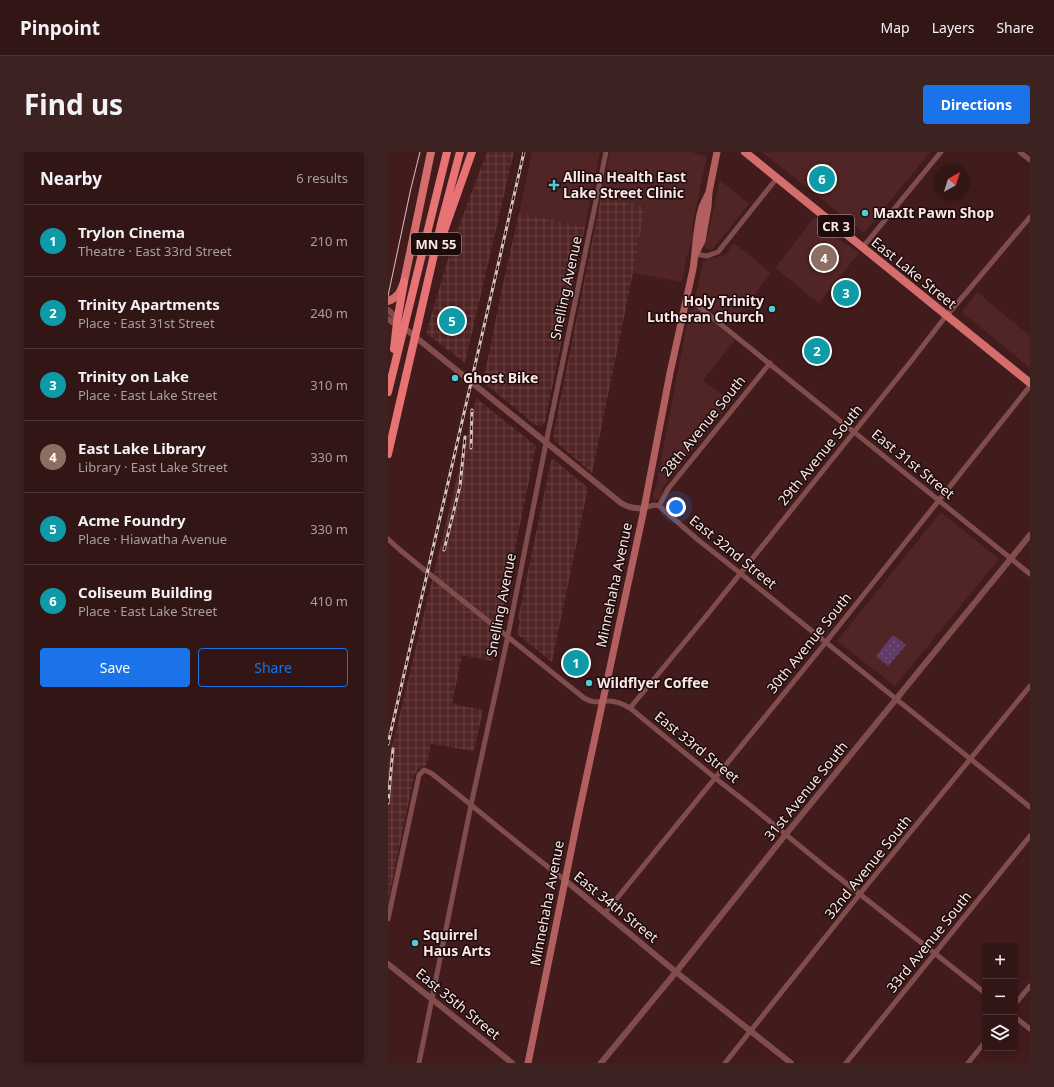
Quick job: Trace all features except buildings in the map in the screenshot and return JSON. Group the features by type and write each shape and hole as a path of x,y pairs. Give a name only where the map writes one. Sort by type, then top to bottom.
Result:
{"highway":[{"name":"MN 55","path":"388,392 447,152"},
{"name":"MN 55","path":"388,454 441,224 460,152"},
{"path":"430,271 472,152"},
{"path":"391,379 397,322 404,282"}],"main road":[{"path":"388,301 398,296 404,282 431,152"},
{"name":"Minnehaha Avenue","path":"528,1063 602,702 644,508 695,254 702,206 709,192 717,152"},
{"name":"East Lake Street","path":"745,152 1030,383"}],"street":[{"name":"Snelling Avenue","path":"419,1063 606,152"},
{"path":"862,248 941,152"},
{"path":"1020,152 1030,160"},
{"path":"695,254 707,256 718,252 777,178"},
{"name":"29th Avenue South","path":"630,708 946,316 1030,217"},
{"name":"East 31st Street","path":"685,302 698,306 812,396 854,432 1030,574"},
{"path":"388,310 395,316 397,322 404,328 621,504 636,509 654,505 659,506"},
{"path":"388,319 392,322 397,322"},
{"name":"28th Avenue South","path":"659,506 668,489 770,363"},
{"name":"30th Avenue South","path":"605,913 826,642 1030,386"},
{"name":"East 32nd Street","path":"659,506 697,539 1030,806"},
{"name":"31st Avenue South","path":"601,1063 1030,534"},
{"name":"East 33rd Street","path":"388,539 584,698 593,702 608,701 620,703 630,708 715,778 982,991"},
{"name":"32nd Avenue South","path":"725,1063 860,894 1030,686"},
{"name":"East 34th Street","path":"388,919 419,775 424,770 431,773 566,881 676,972 791,1063"},
{"name":"33rd Avenue South","path":"846,1063 1030,836"},
{"name":"East 35th Street","path":"388,964 512,1063"},
{"path":"1018,1000 1030,986"},
{"path":"1018,1019 1030,1029"},
{"path":"968,1063 982,1046"}],"shaded area":[{"path":"487,152 514,152 465,363 426,333 454,239"},
{"path":"532,152 600,152 585,227 519,213"},
{"path":"610,152 691,152 707,156 692,228 693,236 687,255 682,282 633,273 645,207 601,197"},
{"path":"762,152 930,152 864,233"},
{"path":"720,180 749,204 712,250 707,249 704,245 705,238 708,234"},
{"path":"601,197 645,207 592,473 556,442 553,436"},
{"path":"519,213 585,227 545,422 538,426 483,382"},
{"path":"814,218 822,224 824,228 859,253 819,303 775,268"},
{"path":"734,243 771,273 730,325 699,300 696,295 703,262 708,259 725,255"},
{"path":"977,292 1030,336 1030,368 962,312"},
{"path":"693,309 697,309 735,340 703,380 731,402 663,487 661,497 658,500 654,499 653,492 656,487 689,312"},
{"path":"476,398 536,446 492,661 462,655 452,704 483,710 474,751 431,744 427,764 418,770 414,776 388,902 388,763"},
{"path":"553,459 588,488 552,662 517,634 520,620 518,619 551,461"},
{"path":"941,512 999,559 895,686 837,641"},
{"path":"893,635 906,645 888,666 876,656"}],"tram line":[{"path":"388,296 420,152"}],"railway":[{"path":"388,744 524,152"},
{"path":"471,448 472,410"},
{"path":"444,550 460,486 465,437"},
{"path":"388,803 393,749"}],"place":[{"name":"Coliseum Building","path":"822,179"},
{"name":"Allina Health East Lake Street Clinic","path":"554,185"},
{"name":"MaxIt Pawn Shop","path":"865,213"},
{"name":"East Lake Library","path":"824,258"},
{"name":"Trinity on Lake","path":"846,293"},
{"name":"Holy Trinity Lutheran Church","path":"772,309"},
{"name":"Acme Foundry","path":"452,321"},
{"name":"Trinity Apartments","path":"817,351"},
{"name":"Ghost Bike","path":"455,378"},
{"name":"Trylon Cinema","path":"576,663"},
{"name":"Wildflyer Coffee","path":"589,683"},
{"name":"Squirrel Haus Arts","path":"415,943"}]}
